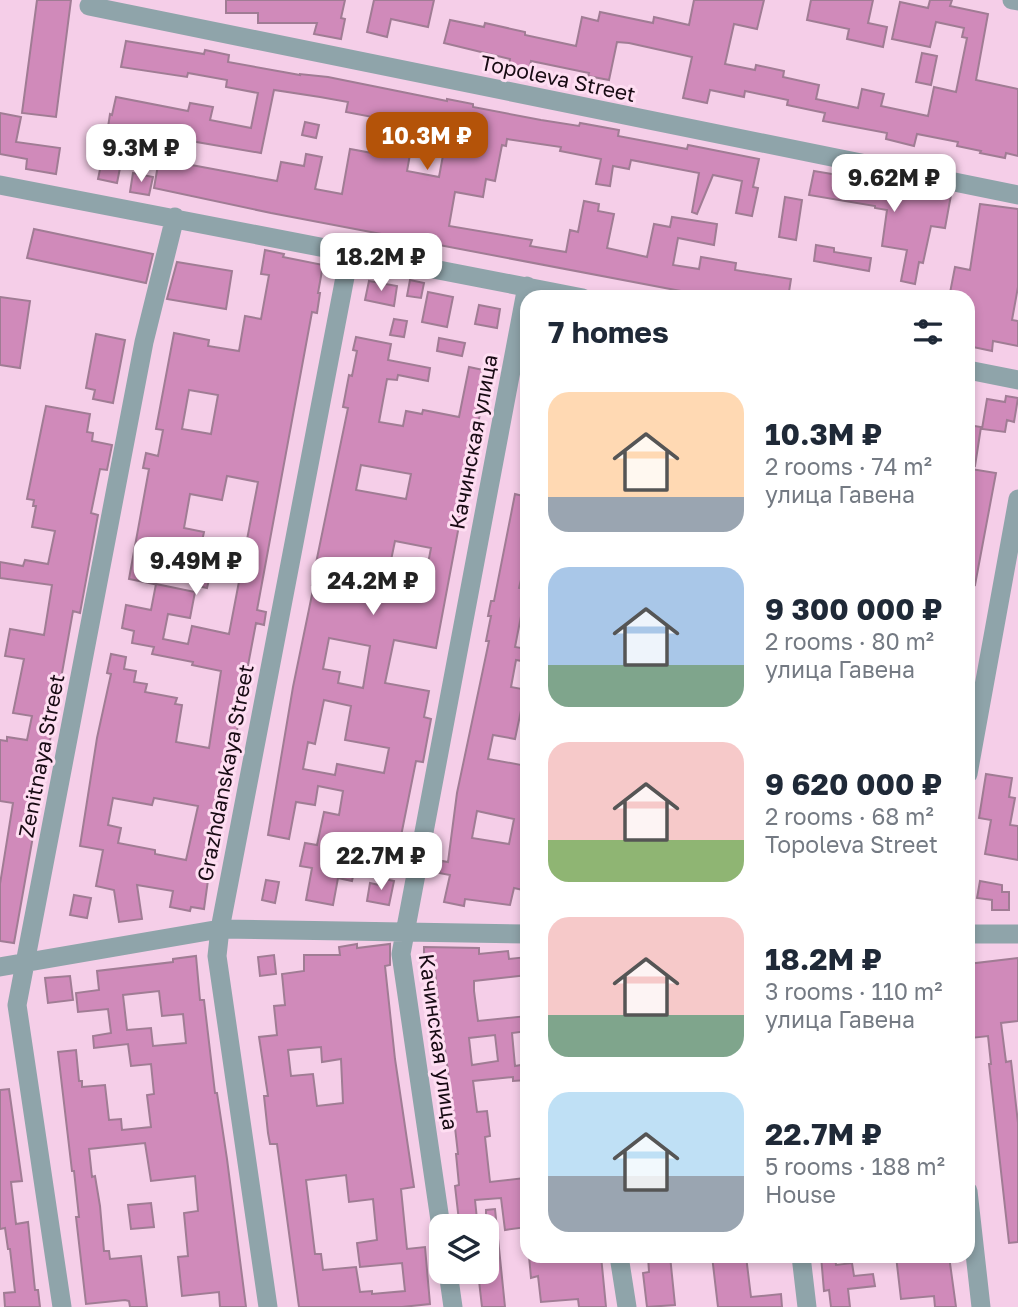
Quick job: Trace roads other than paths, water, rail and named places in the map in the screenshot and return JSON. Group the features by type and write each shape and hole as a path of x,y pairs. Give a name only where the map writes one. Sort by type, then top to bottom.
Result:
{"street":[{"path":"1012,0 1018,1"},
{"name":"Topoleva Street","path":"89,6 1018,195"},
{"path":"0,185 546,290"},
{"name":"Zenitnaya Street","path":"62,1307 17,1005 141,355 174,217"},
{"name":"Grazhdanskaya Street","path":"268,1307 217,956 350,251"},
{"name":"Качинская улица","path":"526,290 527,286"},
{"name":"Качинская улица","path":"439,1214 401,954 520,323"},
{"path":"975,371 1018,380"},
{"path":"975,736 1018,499"},
{"path":"0,967 220,929 520,934"},
{"path":"975,934 1018,934"},
{"path":"975,1253 981,1307"},
{"path":"621,1263 626,1307"},
{"path":"802,1263 807,1307"},
{"path":"450,1284 453,1307"}]}
